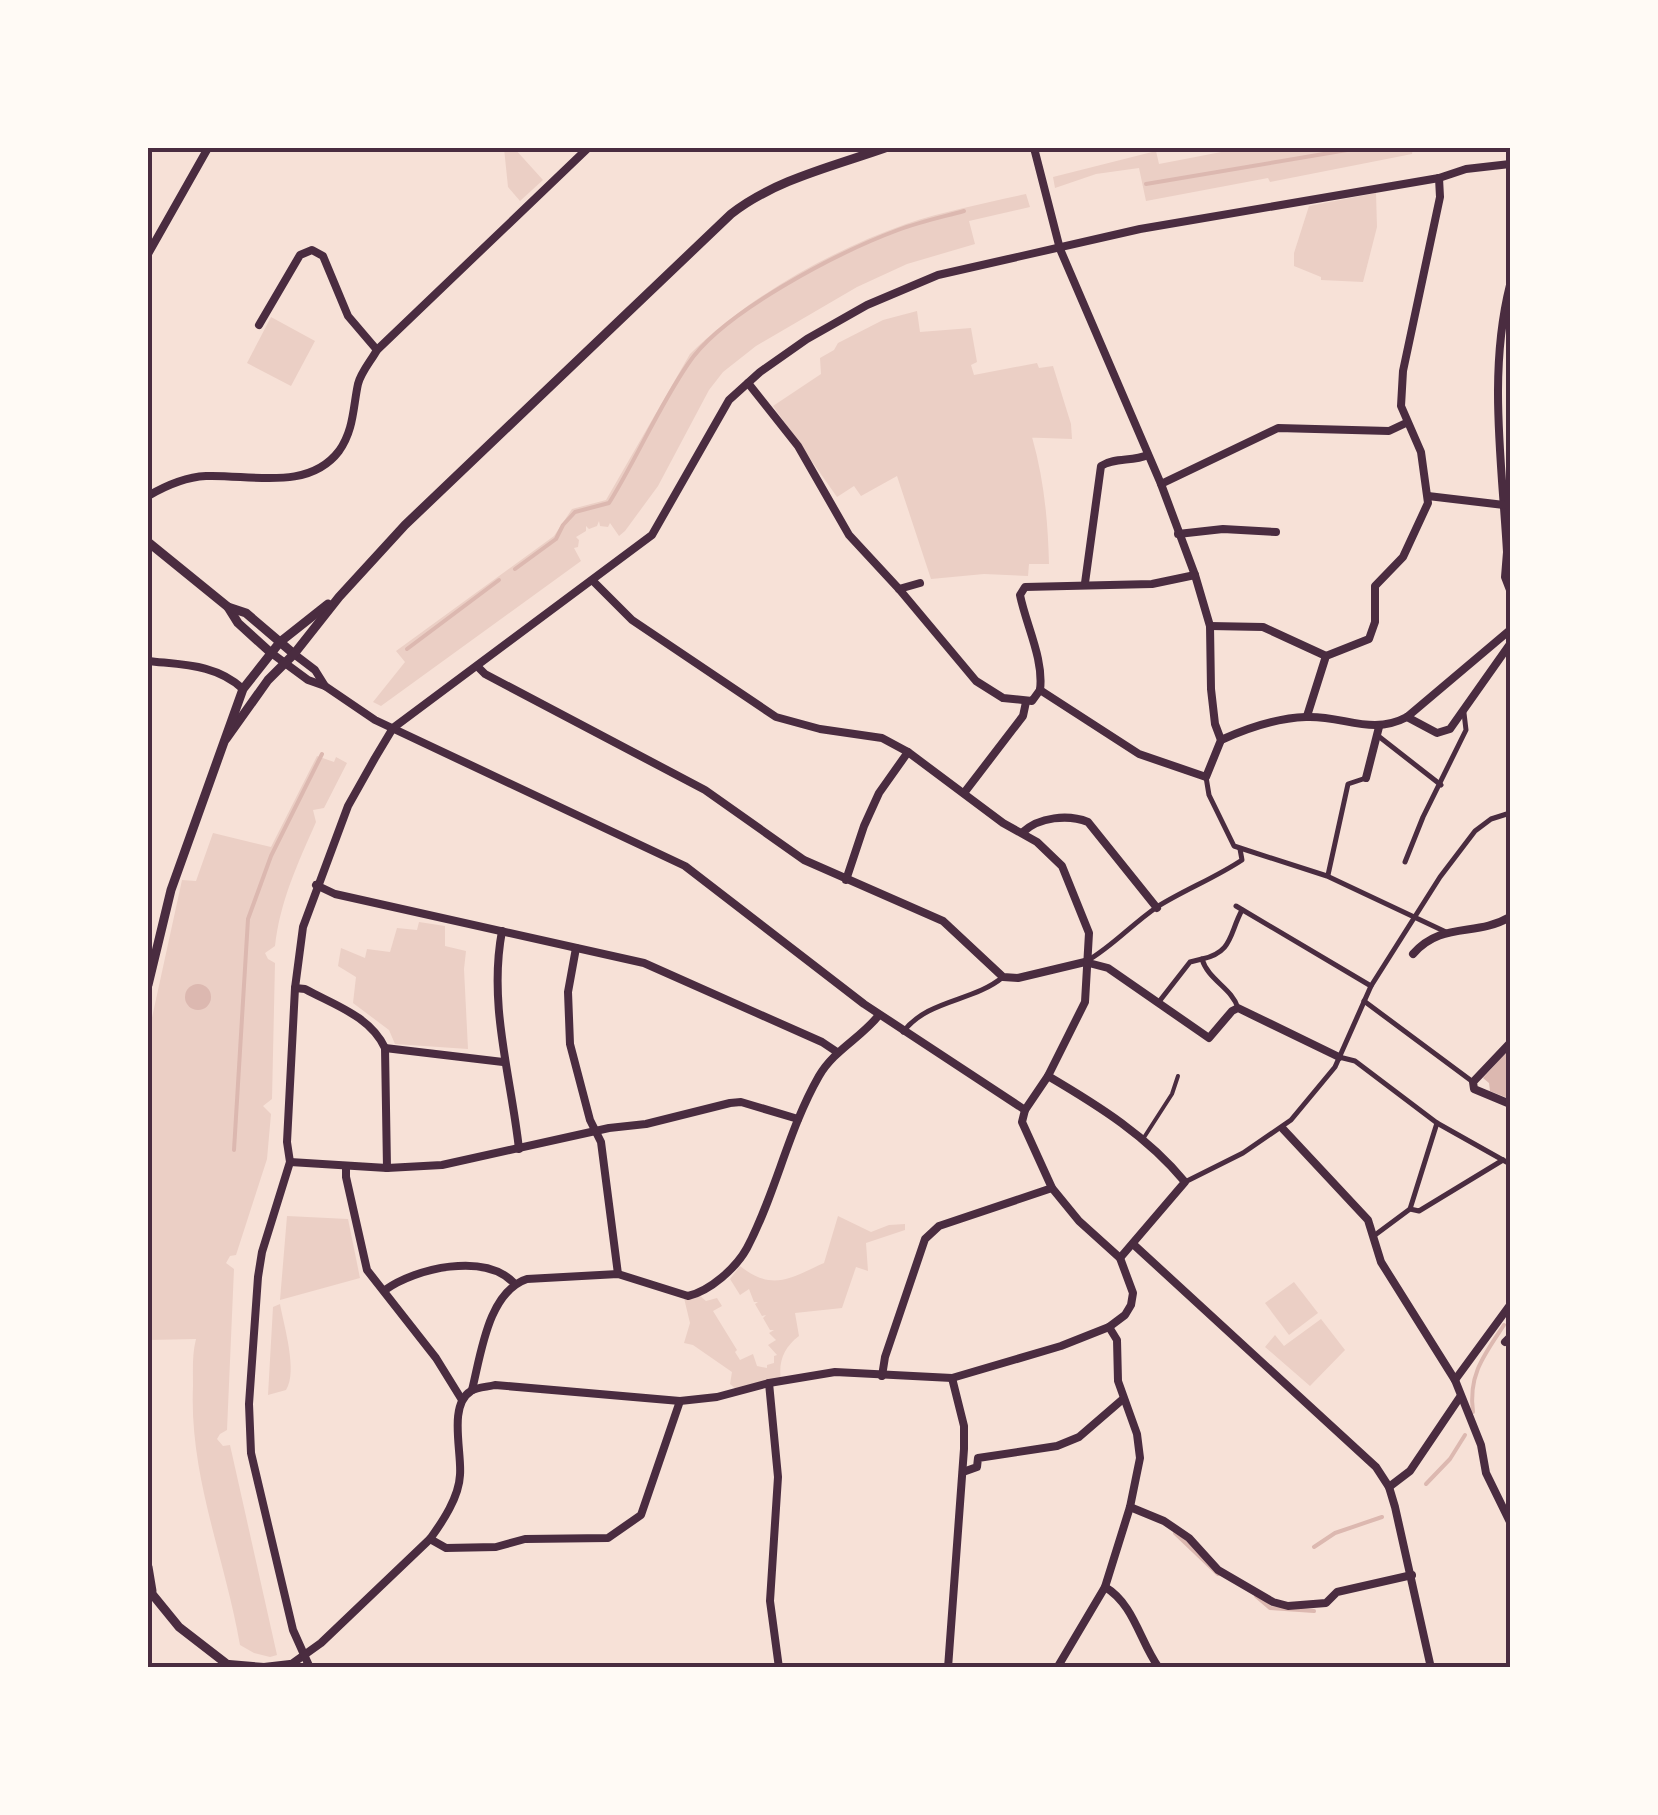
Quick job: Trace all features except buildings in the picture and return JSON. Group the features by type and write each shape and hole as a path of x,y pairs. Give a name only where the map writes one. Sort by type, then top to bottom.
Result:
{"street":[{"path":"148,254 206,151 195,148"},
{"path":"148,496 164,486 202,476 289,479 314,470 338,453 352,424 359,380 377,350 588,148"},
{"path":"226,739 268,680 418,512 731,214 773,189 885,148"},
{"path":"1034,148 1060,249 1162,484 1195,576 1210,626 1211,689 1215,724 1222,740"},
{"path":"310,1668 289,1614 251,1453 249,1404 262,1252 290,1162 287,1142 295,988 303,927 348,806 393,728 652,535 729,400 807,339 867,305 938,275 1140,229 1510,164"},
{"path":"1210,626 1263,627 1326,656 1369,639 1376,622 1376,586 1403,557 1428,496 1421,452 1401,406 1403,371 1440,196 1439,178"},
{"path":"259,324 300,256 312,250 323,256 348,316 377,350"},
{"path":"1510,285 1500,324 1498,378 1505,577 1510,590"},
{"path":"748,383 798,446 849,535 976,680 1003,698 1026,702 1037,698 1040,690 1038,657 1025,623 1020,595 1025,586 1152,584 1195,576"},
{"path":"1162,484 1278,428 1389,431 1406,422"},
{"path":"1085,584 1100,466 1108,461 1136,460 1148,455"},
{"path":"1428,496 1504,505"},
{"path":"1178,534 1223,529 1276,532"},
{"path":"148,542 228,607 238,623 270,652 308,680 326,686 393,728 685,866 879,1015 1025,1110"},
{"path":"472,1390 494,1385 680,1400 717,1397 834,1372 952,1378 1062,1346 1109,1327 1131,1305 1131,1282 1120,1258 1079,1221 1052,1188 1022,1122 1085,1002 1089,933 1068,878 1051,854 908,752 882,738 820,729 776,717 644,629 593,581"},
{"path":"899,588 920,583"},
{"path":"148,985 170,890 243,689 280,642 339,597"},
{"path":"228,607 246,613 315,670 326,686"},
{"path":"1378,731 1407,717 1510,630"},
{"path":"1407,717 1436,733 1450,729 1510,644"},
{"path":"1307,716 1326,656"},
{"path":"148,661 210,668 224,673 243,689"},
{"path":"478,667 689,781 804,860 943,922 1004,977 1018,978 1086,962 1157,908 1242,860 1240,849"},
{"path":"1040,690 1139,754 1206,777"},
{"path":"964,793 1022,716 1026,702"},
{"path":"1406,862 1423,817 1466,730 1464,713"},
{"path":"1441,785 1378,731 1307,716 1245,729 1222,740 1206,777 1216,810 1234,846 1327,876 1446,932"},
{"path":"1327,876 1348,784 1366,778 1378,731"},
{"path":"846,880 879,793 908,752"},
{"path":"1120,1258 1185,1182 1218,1168 1283,1128 1334,1067 1371,986 1440,877 1475,832 1491,819 1510,813"},
{"path":"1023,832 1031,824 1056,818 1076,817 1088,822 1157,908"},
{"path":"316,886 335,894 644,963 837,1052"},
{"path":"1158,1003 1190,962 1225,949 1239,908 1371,986"},
{"path":"1414,954 1427,938 1497,925 1510,917"},
{"path":"502,931 496,994 503,1062 519,1149"},
{"path":"576,948 568,992 570,1044 577,1077 601,1142 618,1274"},
{"path":"1202,959 1206,972 1236,1000 1238,1008"},
{"path":"1086,962 1115,971 1209,1038 1238,1008 1356,1061 1437,1124 1507,1162"},
{"path":"903,1032 922,1013 991,987 1004,977"},
{"path":"295,988 363,1020 379,1035 385,1048 387,1168"},
{"path":"1364,1001 1474,1082"},
{"path":"462,1400 472,1390 495,1311 514,1283 527,1278 618,1274 688,1296 715,1283 746,1249 821,1072 837,1052 879,1015"},
{"path":"1510,1043 1474,1082 1474,1089 1510,1104"},
{"path":"385,1048 503,1062"},
{"path":"1048,1076 1101,1106 1143,1138 1185,1182"},
{"path":"290,1162 387,1168 442,1165 741,1102 798,1119"},
{"path":"1375,1235 1410,1208 1437,1124"},
{"path":"1283,1128 1368,1220 1381,1262 1455,1380 1481,1445 1493,1492 1510,1522"},
{"path":"1410,1208 1419,1211 1507,1162"},
{"path":"148,1566 149,1592 179,1627 231,1666 288,1666 304,1656 430,1539 455,1496 460,1477 462,1400 436,1358 367,1270 346,1166"},
{"path":"882,1376 925,1240 939,1226 1052,1188"},
{"path":"1133,1244 1376,1467 1388,1487 1432,1668"},
{"path":"385,1290 403,1277 446,1266 474,1267 506,1275 514,1283"},
{"path":"1455,1380 1510,1305"},
{"path":"1057,1668 1105,1587 1130,1507 1140,1458 1137,1434 1118,1381 1117,1340 1109,1327"},
{"path":"948,1668 964,1472 964,1426 952,1378"},
{"path":"770,1383 778,1477 770,1600 779,1668"},
{"path":"1388,1487 1410,1472 1460,1398"},
{"path":"430,1539 446,1548 480,1548 525,1539 608,1538 641,1515 680,1400"},
{"path":"978,1458 1057,1446 1080,1437 1123,1400"},
{"path":"964,1448 974,1449 978,1458 977,1467 964,1472"},
{"path":"1130,1507 1164,1521 1189,1538 1218,1570 1273,1602 1288,1606 1326,1603 1337,1592 1412,1575"},
{"path":"1105,1587 1127,1607 1148,1653 1160,1668"}],"lane":[{"path":"1143,1138 1172,1094 1178,1076"}],"shaded area":[{"path":"504,148 514,148 543,180 520,201 508,187"},
{"path":"1242,148 1413,148 1412,154 1146,201 1139,168 1096,174 1055,188 1053,177 1156,151 1159,164"},
{"path":"1376,193 1377,227 1363,282 1321,280 1294,266 1294,253 1309,206"},
{"path":"1026,194 1030,207 969,221 975,244 907,264 857,287 756,346 723,372 709,390 658,486 625,531 619,536 610,523 608,527 600,526 599,521 597,526 586,526 586,531 576,537 578,547 574,548 581,561 381,706 373,702 405,662 396,651 554,536 572,509 606,500 690,354 738,313 791,278 877,235 936,215"},
{"path":"917,311 920,332 971,328 977,362 971,365 974,375 1037,363 1039,368 1053,366 1072,439 1032,438 1045,500 1049,564 1029,564 1028,576 984,574 931,579 897,476 861,496 854,486 837,497 773,406 821,374 820,358 838,343 883,320"},
{"path":"271,317 315,341 291,386 247,363"},
{"path":"317,756 334,762 336,757 347,763 324,808 313,810 316,822 285,898 275,946 265,953 275,963 272,1099 263,1106 271,1114 267,1159 236,1255 226,1263 234,1269 227,1430 217,1439 223,1446 230,1445 277,1655 270,1657 240,1645 209,1517 193,1419 196,1339 148,1340 148,1036 182,880 196,881 213,833 271,847"},
{"path":"419,922 445,926 445,946 466,951 468,1049 395,1044 389,1030 353,1003 356,977 338,966 341,948 365,958 367,949 390,952 397,928 417,930"},
{"path":"198,984 207,988 211,997 207,1006 198,1010 189,1006 185,997 189,988"},
{"path":"1510,1048 1510,1099 1490,1091 1483,1078"},
{"path":"287,1216 348,1219 360,1278 280,1300"},
{"path":"838,1216 871,1232 905,1224 905,1230 866,1243 868,1271 856,1267 842,1308 795,1313 799,1336 783,1355 781,1380 736,1389 730,1384 732,1372 684,1343 690,1323 684,1298 717,1298 722,1306 713,1311 740,1360 753,1354 757,1366 767,1368 777,1355 768,1345 776,1340 769,1333 774,1330 770,1330 763,1318 766,1315 762,1316 749,1289 740,1295 730,1279 740,1266 762,1279 782,1280 824,1263"},
{"path":"1294,1282 1318,1313 1289,1335 1265,1303"},
{"path":"280,1304 291,1372 286,1390 268,1395 273,1307"},
{"path":"1321,1319 1345,1350 1310,1386 1265,1347 1275,1335 1284,1346"}],"waterway":[{"path":"1146,184 1359,148"},
{"path":"515,569 556,539 575,512 609,503 688,364 727,324 784,286 845,253 906,227 964,211"},
{"path":"407,649 499,580"},
{"path":"234,1150 248,919 271,856 322,754"},
{"path":"1473,1412 1475,1376 1504,1325"},
{"path":"1426,1484 1450,1459 1465,1435"},
{"path":"1314,1547 1335,1533 1382,1517"},
{"path":"1175,1533 1218,1574"},
{"path":"1256,1596 1270,1608 1314,1611"}]}
